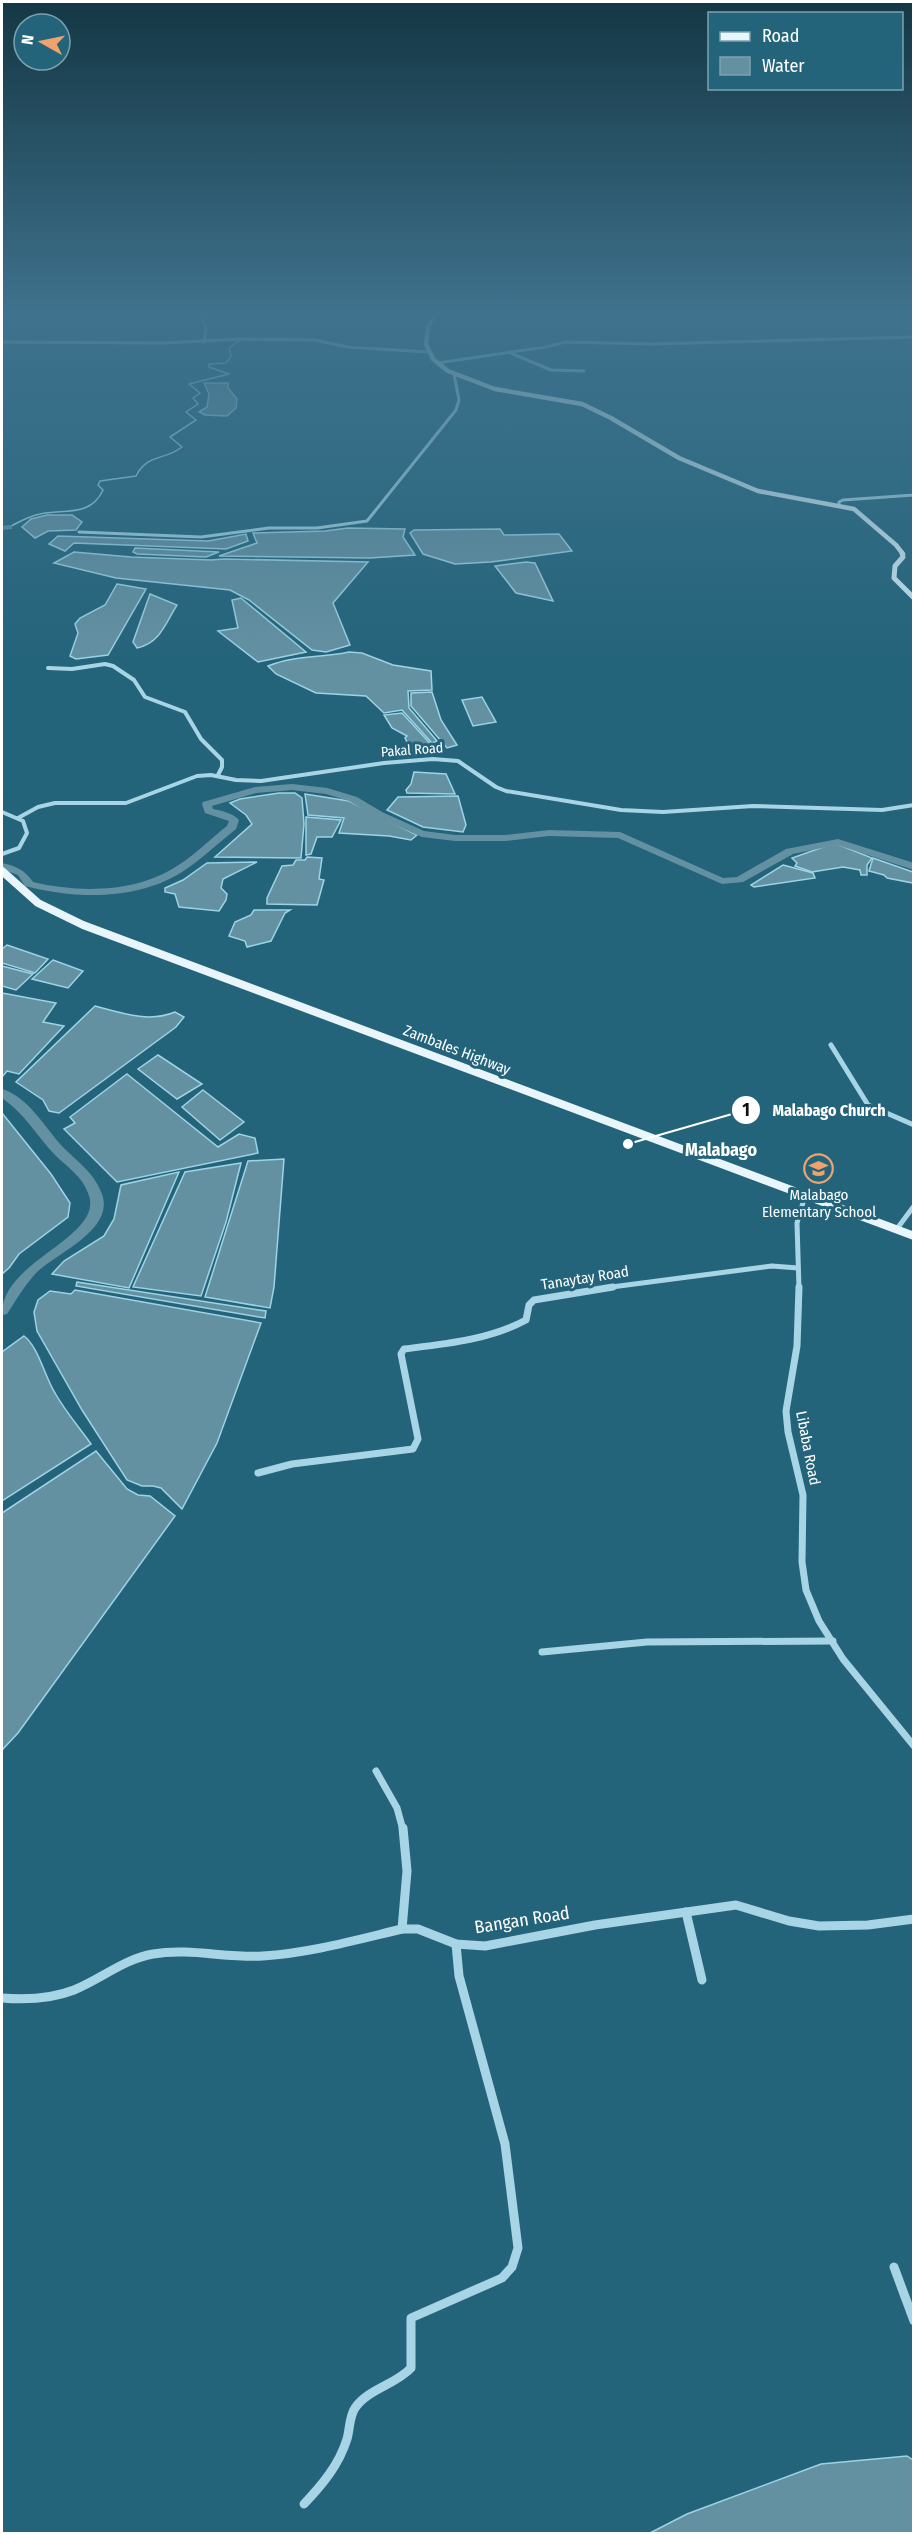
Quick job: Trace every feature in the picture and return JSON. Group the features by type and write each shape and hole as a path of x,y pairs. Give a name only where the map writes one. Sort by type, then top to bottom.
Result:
{"main road":[{"name":"Zambales Highway","path":"3,873 38,903 83,925 914,1236"}],"street":[{"path":"79,532 213,536 260,529 317,528 367,521 442,427"},
{"path":"627,427 679,458 758,491 858,510 896,544 903,557 895,566 894,578 914,598"},
{"path":"838,506 843,500 914,495"},
{"path":"48,668 72,669 105,664 122,671 134,680 145,697 185,712 201,739 222,760 222,767 218,775"},
{"name":"Pakal Road","path":"18,818 31,810 55,803 126,802 137,796 161,791 193,776 218,775 236,780 261,781 384,762 447,759 458,761 496,787 506,791 621,810 673,812 770,806 882,810 914,805"},
{"path":"2,812 26,824 24,841 14,852 2,854"},
{"path":"831,1045 868,1105 914,1125"},
{"name":"Libaba Road","path":"805,1196 797,1214 796,1356 794,1373 788,1391 787,1424 801,1476 804,1497 802,1574 810,1602 833,1641 889,1718 914,1746"},
{"path":"896,1230 914,1206"},
{"name":"Tanaytay Road","path":"258,1473 292,1464 413,1449 418,1439 401,1354 404,1349 440,1346 511,1328 526,1320 529,1305 534,1300 634,1283 772,1266 798,1268"},
{"path":"542,1652 647,1642 833,1641"},
{"path":"376,1771 398,1811 406,1846 408,1886 402,1929"},
{"name":"Bangan Road","path":"2,1998 28,1999 67,1992 129,1961 154,1953 231,1957 265,1956 402,1929 418,1929 456,1944 485,1946 595,1925 736,1905 753,1908 791,1922 837,1926 883,1925 914,1919"},
{"path":"686,1912 702,1980"},
{"path":"304,2504 322,2486 334,2469 347,2438 354,2409 367,2396 402,2376 411,2368 411,2318 489,2286 508,2273 515,2259 518,2236 512,2208 509,2163 459,1976 456,1944"},
{"path":"894,2267 914,2321"}],"water":[{"path":"47,515 72,515 82,522 76,530 48,531 35,538 22,527 31,519"},
{"path":"348,528 405,529 403,537 415,555 370,558 219,556 257,543 253,533"},
{"path":"500,529 504,535 559,534 572,551 491,562 455,564 423,554 410,533 414,530"},
{"path":"246,534 248,541 226,549 74,543 65,551 49,544 58,536 208,541"},
{"path":"135,548 219,552 206,557 137,554 133,552"},
{"path":"74,552 211,560 368,562 333,603 350,645 326,652 312,650 249,600 230,590 116,578 54,563"},
{"path":"535,563 553,601 516,593 495,566"},
{"path":"117,584 146,589 108,655 76,659 70,656 78,633 75,624 80,618 105,605"},
{"path":"150,594 177,605 157,637 137,648 133,642"},
{"path":"241,598 306,652 258,662 218,631 238,628 232,600"},
{"path":"349,652 362,653 393,665 431,671 432,690 408,691 409,708 437,741 432,743 402,710 384,713 366,696 316,693 276,674 268,666 298,658"},
{"path":"432,692 441,720 457,745 447,748 411,706 411,693"},
{"path":"482,697 496,722 473,726 462,700"},
{"path":"402,713 438,752 413,755 405,738 407,736 392,728 384,715"},
{"path":"414,772 446,774 455,794 407,793 406,790 411,784"},
{"path":"295,793 302,798 304,824 301,858 215,857 252,824 246,815 230,803 240,799"},
{"path":"305,794 349,801 417,835 411,840 389,836 339,833 344,818 308,815"},
{"path":"458,796 466,825 463,832 423,827 387,810 398,797"},
{"path":"306,817 341,820 332,837 317,837 311,854 306,855"},
{"path":"837,844 872,858 867,865 867,875 861,875 860,870 843,867 812,872 795,866 797,863 792,858"},
{"path":"307,857 322,858 319,879 324,880 317,905 267,904 267,898 282,866 293,865 296,860 305,860"},
{"path":"873,858 913,872 913,883 887,878 869,871"},
{"path":"257,862 223,879 221,888 227,894 219,911 179,907 175,894 165,892 165,888 183,880 207,863"},
{"path":"783,865 813,873 815,878 754,887 751,885"},
{"path":"254,910 290,910 285,913 271,941 247,947 245,941 229,936 235,922 251,915"},
{"path":"7,945 48,959 35,973 2,963 2,949"},
{"path":"53,960 83,971 68,988 32,979"},
{"path":"2,966 33,974 16,990 2,986"},
{"path":"2,993 56,1003 43,1022 64,1026 19,1074 7,1071 2,1077"},
{"path":"95,1006 135,1016 155,1017 175,1012 184,1017 176,1027 59,1113 49,1111 43,1100 16,1082"},
{"path":"158,1055 202,1084 177,1099 138,1069"},
{"path":"127,1074 218,1147 239,1134 255,1138 258,1153 117,1182 64,1129 75,1123 70,1117"},
{"path":"203,1090 244,1122 220,1140 182,1107"},
{"path":"2,1113 51,1174 70,1203 68,1217 19,1254 2,1274"},
{"path":"284,1159 274,1287 270,1308 205,1297 248,1161"},
{"path":"241,1163 226,1222 201,1296 133,1287 185,1172"},
{"path":"179,1172 129,1288 52,1274 64,1261 104,1236 114,1219 121,1185"},
{"path":"77,1282 266,1311 265,1318 76,1286"},
{"path":"75,1290 261,1323 217,1443 182,1509 161,1488 142,1486 127,1480 82,1410 37,1331 34,1312 38,1300 50,1291 71,1294"},
{"path":"24,1336 33,1347 59,1400 91,1444 2,1501 2,1352"},
{"path":"96,1451 127,1489 138,1495 150,1496 175,1516 18,1733 2,1750 2,1513"},
{"path":"907,2456 913,2460 913,2533 650,2533 687,2514 821,2464"}],"waterway":[{"path":"9,527 36,515 84,508 98,499 103,490 98,485 100,481 136,476 151,460 182,447 170,437 185,427"},
{"path":"2,528 9,527"},
{"path":"2,866 22,873 29,884 61,891 112,891 146,884 171,875 232,827 234,820 226,815 209,811 207,804 255,790 292,787 327,791 353,799 378,814 422,834 455,838 505,838 549,833 620,835 722,881 739,880 790,851 838,842 914,867"},
{"path":"2,1093 26,1113 60,1152 86,1177 96,1195 97,1208 92,1220 84,1230 28,1273 2,1310"}],"place":[{"name":"Malabago Church","path":"628,1144"},
{"name":"Malabago Elementary School","path":"819,1168"}],"district":[{"name":"Malabago","path":"721,1150"}]}
